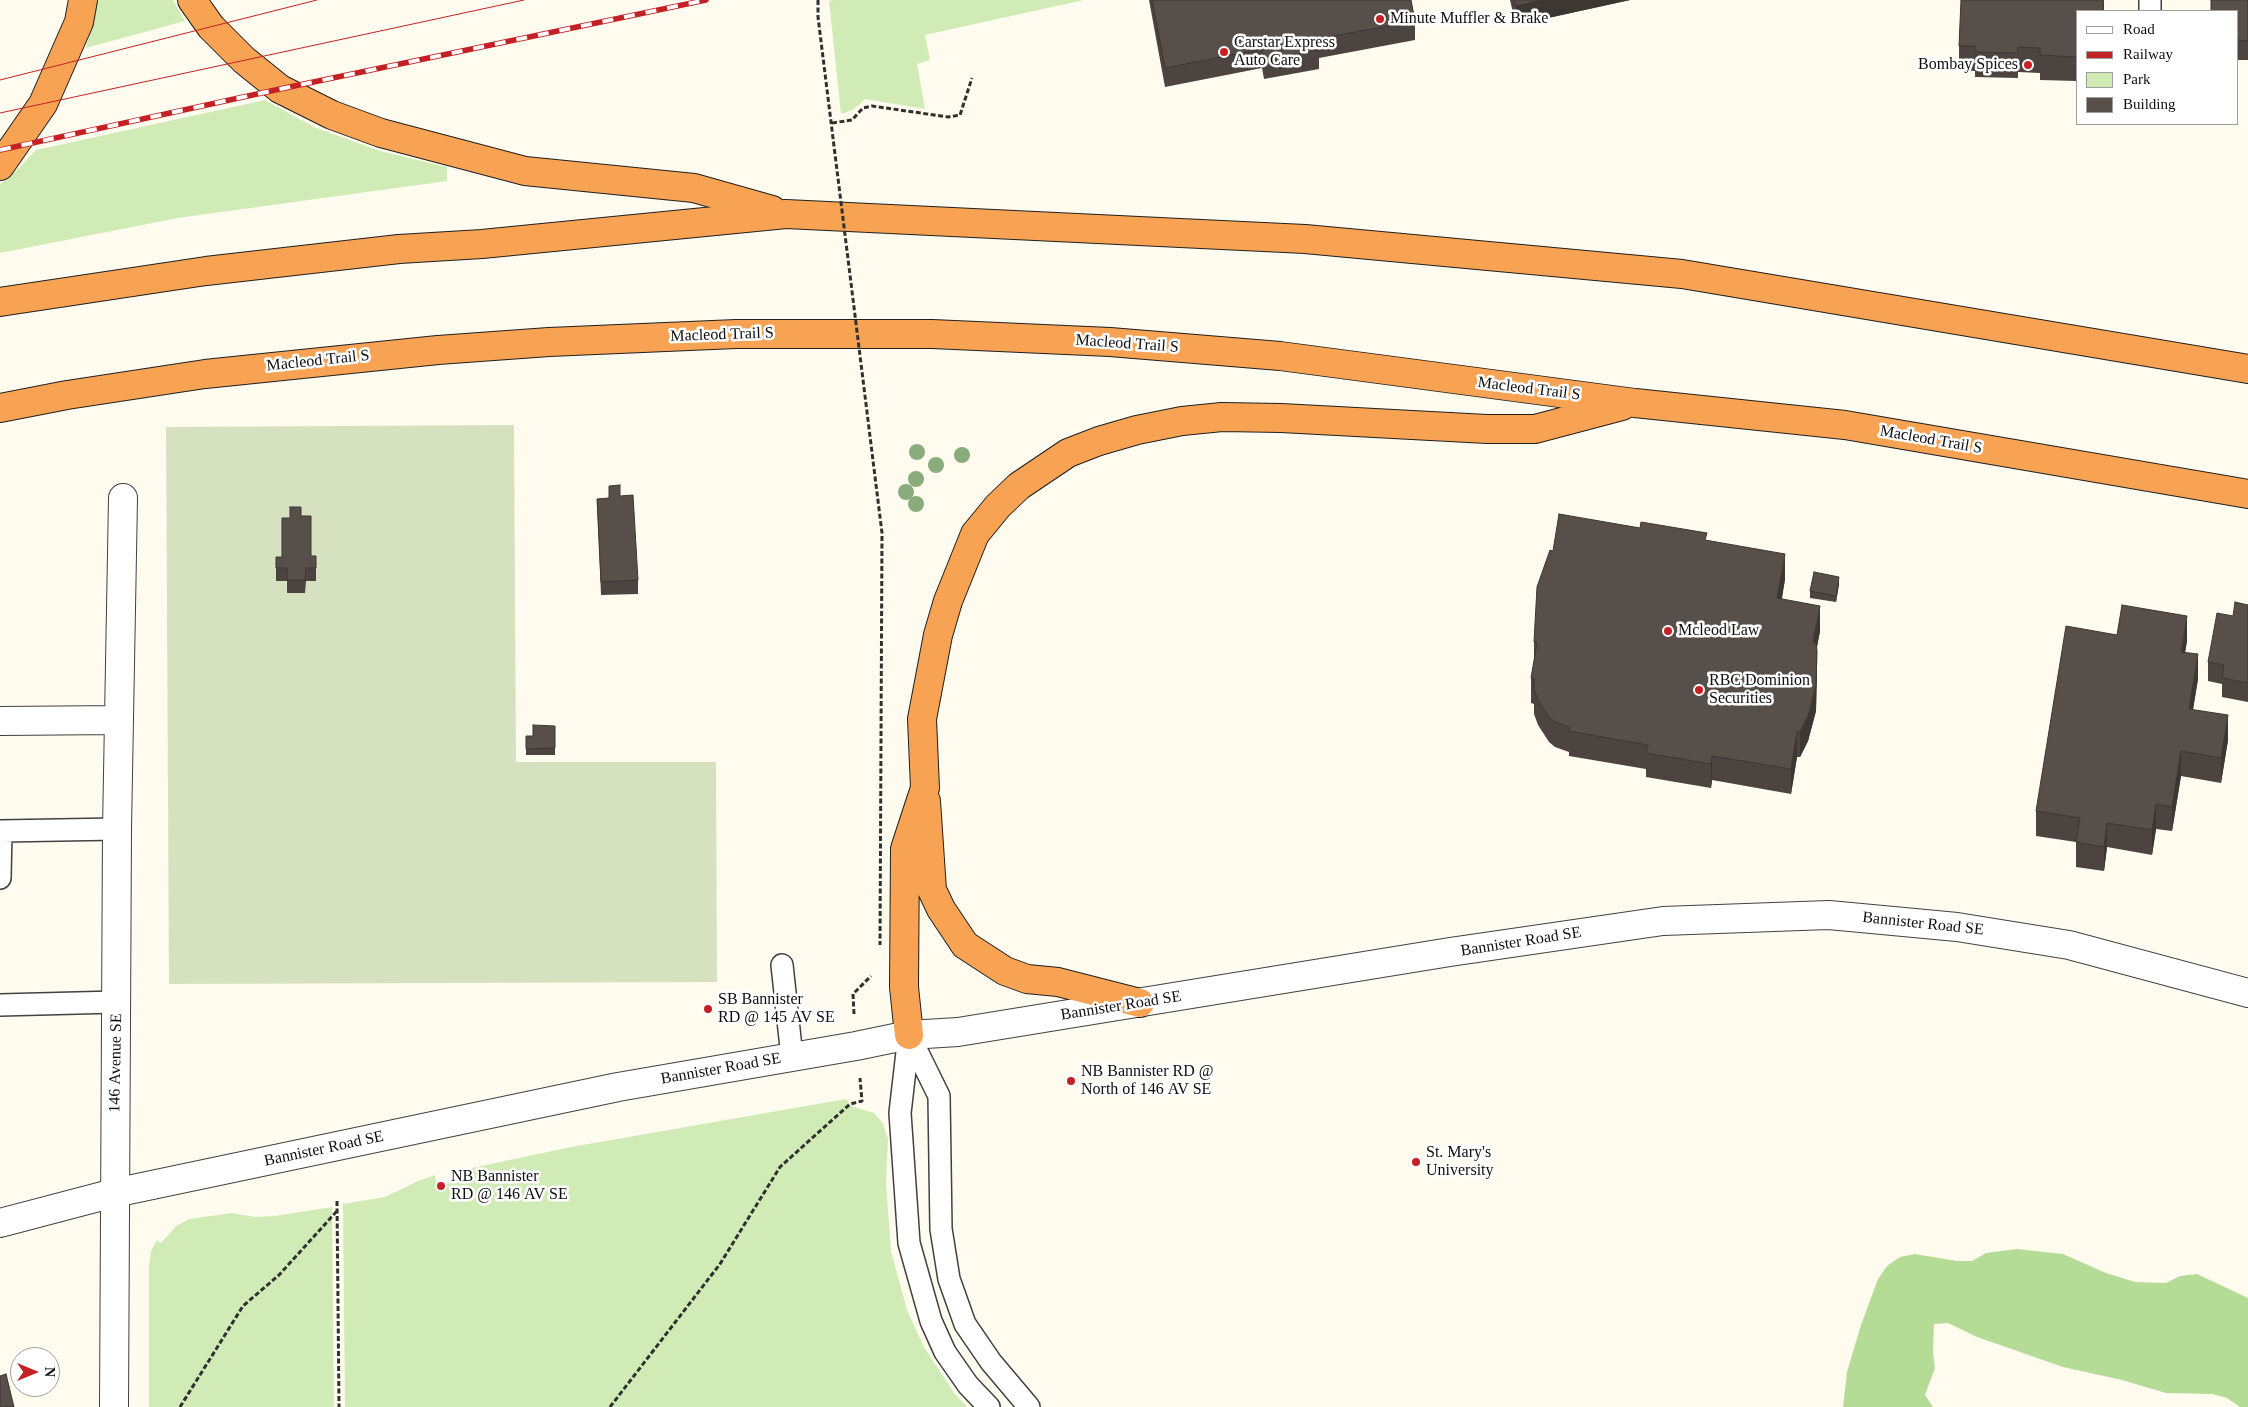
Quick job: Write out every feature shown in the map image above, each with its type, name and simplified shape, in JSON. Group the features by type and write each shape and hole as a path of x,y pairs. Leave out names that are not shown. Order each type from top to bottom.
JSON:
{"highway":[{"path":"0,166 43,104 79,22 83,0"},
{"path":"192,0 211,27 244,60 280,89 332,115 381,133 525,171 694,188 786,214"},
{"path":"0,302 206,271 399,249 482,244 786,214 1305,239 1682,274 2248,369"},
{"name":"Macleod Trail S","path":"0,408 67,394 205,374 349,357 559,342 820,332 932,334 1101,342 1280,356 1635,403 1845,425 2248,494"},
{"path":"1140,1003 1058,982 1027,979 1005,972 965,945 941,909 932,890 922,719 938,635 948,601 976,534 998,506 1019,486 1068,453 1137,430 1182,421 1222,417 1281,418 1487,429 1535,429 1635,403"},
{"path":"909,1035 904,987 905,849 925,788"}],"street":[{"name":"146 Avenue SE","path":"114,1407 114,1193 123,498"},
{"path":"0,721 119,720"},
{"name":"Bannister Road SE","path":"0,1224 114,1193 618,1087 909,1035 958,1032 1450,952 1663,921 1829,915 1958,927 2070,945 2248,993"}],"lane":[{"path":"0,878 1,831 118,829"},
{"path":"782,965 792,1057"},
{"path":"0,1005 116,1002"},
{"path":"909,1035 900,1113 909,1243 931,1321 945,1352 968,1385 989,1407"},
{"path":"909,1035 939,1096 940,1229 949,1279 965,1324 991,1362 1029,1407"}],"path":[{"path":"818,0 818,17 882,534 880,945"},
{"path":"832,123 852,120 863,108 872,106 948,118 960,115 972,78"},
{"path":"610,1407 720,1264 780,1168 850,1104 862,1101"},
{"path":"337,1200 339,1407"},
{"path":"180,1407 243,1306 279,1275 337,1211"}],"green space":[{"path":"98,0 173,0 185,21 86,48"},
{"path":"1084,0 925,35 930,60 917,64 925,109 865,99 853,110 841,114 829,1"},
{"path":"265,100 314,127 380,151 447,167 447,181 178,218 0,253 0,184 15,172 36,150"},
{"path":"514,425 516,762 716,762 717,982 169,984 166,427"},
{"path":"846,1099 851,1106 874,1113 883,1123 888,1139 886,1183 891,1251 907,1310 924,1347 954,1393 967,1407 345,1407 343,1204 385,1197 435,1175 437,1186 454,1182 453,1172 467,1169 571,1147"},
{"path":"332,1207 334,1407 149,1407 149,1266 151,1251 157,1240 161,1243 176,1226 189,1219 232,1213 255,1217 275,1216"},
{"path":"2017,1249 2063,1254 2106,1273 2135,1282 2166,1283 2180,1276 2197,1274 2248,1298 2248,1407 2240,1407 2227,1398 2212,1394 2166,1393 2122,1380 2063,1367 1977,1337 1948,1323 1934,1324 1933,1353 1935,1368 1925,1395 1933,1407 1843,1407 1847,1372 1861,1325 1878,1279 1887,1266 1900,1257 1915,1254 1957,1261 1972,1261 1986,1253"}],"building":[{"path":"1152,0 1411,0 1415,21 1317,39 1319,50 1264,60 1262,49 1165,68"},
{"path":"1514,0 1542,0 1516,6"},
{"path":"1961,0 2103,0 2103,10 2076,10 2076,57 2040,55 2040,48 2018,47 2018,53 1975,52 1975,46 1959,46"},
{"path":"2211,0 2248,0 2248,41 2238,40 2238,10 2211,10"},
{"path":"620,485 620,496 633,495 638,580 601,582 597,499 609,498 609,486"},
{"path":"290,507 301,507 301,516 311,516 311,556 316,556 316,568 306,568 305,580 287,580 287,568 276,568 276,557 282,557 282,518 290,518"},
{"path":"1559,514 1640,528 1641,522 1707,533 1705,540 1785,554 1777,598 1820,606 1813,642 1816,643 1817,651 1816,686 1808,716 1800,732 1797,732 1791,769 1712,756 1711,764 1646,753 1648,745 1569,731 1569,727 1555,722 1549,717 1538,700 1534,689 1534,679 1531,678 1537,643 1534,642 1537,587 1550,550 1553,551"},
{"path":"1814,572 1839,577 1836,596 1810,591"},
{"path":"2235,602 2248,605 2248,683 2222,678 2224,665 2208,662 2217,613 2233,616"},
{"path":"2122,605 2187,616 2181,652 2198,654 2189,709 2228,715 2221,758 2181,751 2172,807 2156,804 2152,830 2107,823 2104,847 2076,842 2080,818 2036,811 2066,626 2117,635"},
{"path":"533,725 555,726 555,748 526,749 526,736 533,736"},
{"path":"6,1374 10,1397 14,1407 0,1407 0,1376"}],"tram line":[{"path":"0,80 317,0"},
{"path":"0,113 524,0"}],"railway":[{"path":"0,150 706,0"}],"place":[{"name":"Minute Muffler & Brake","path":"1380,19"},
{"name":"Carstar Express Auto Care","path":"1224,52"},
{"name":"Bombay Spices","path":"2028,65"},
{"name":"Mcleod Law","path":"1668,631"},
{"name":"RBC Dominion Securities","path":"1699,690"},
{"name":"SB Bannister RD @ 145 AV SE","path":"708,1009"},
{"name":"NB Bannister RD @ North of 146 AV SE","path":"1071,1081"},
{"name":"St. Mary's University","path":"1416,1162"},
{"name":"NB Bannister RD @ 146 AV SE","path":"441,1186"}]}
